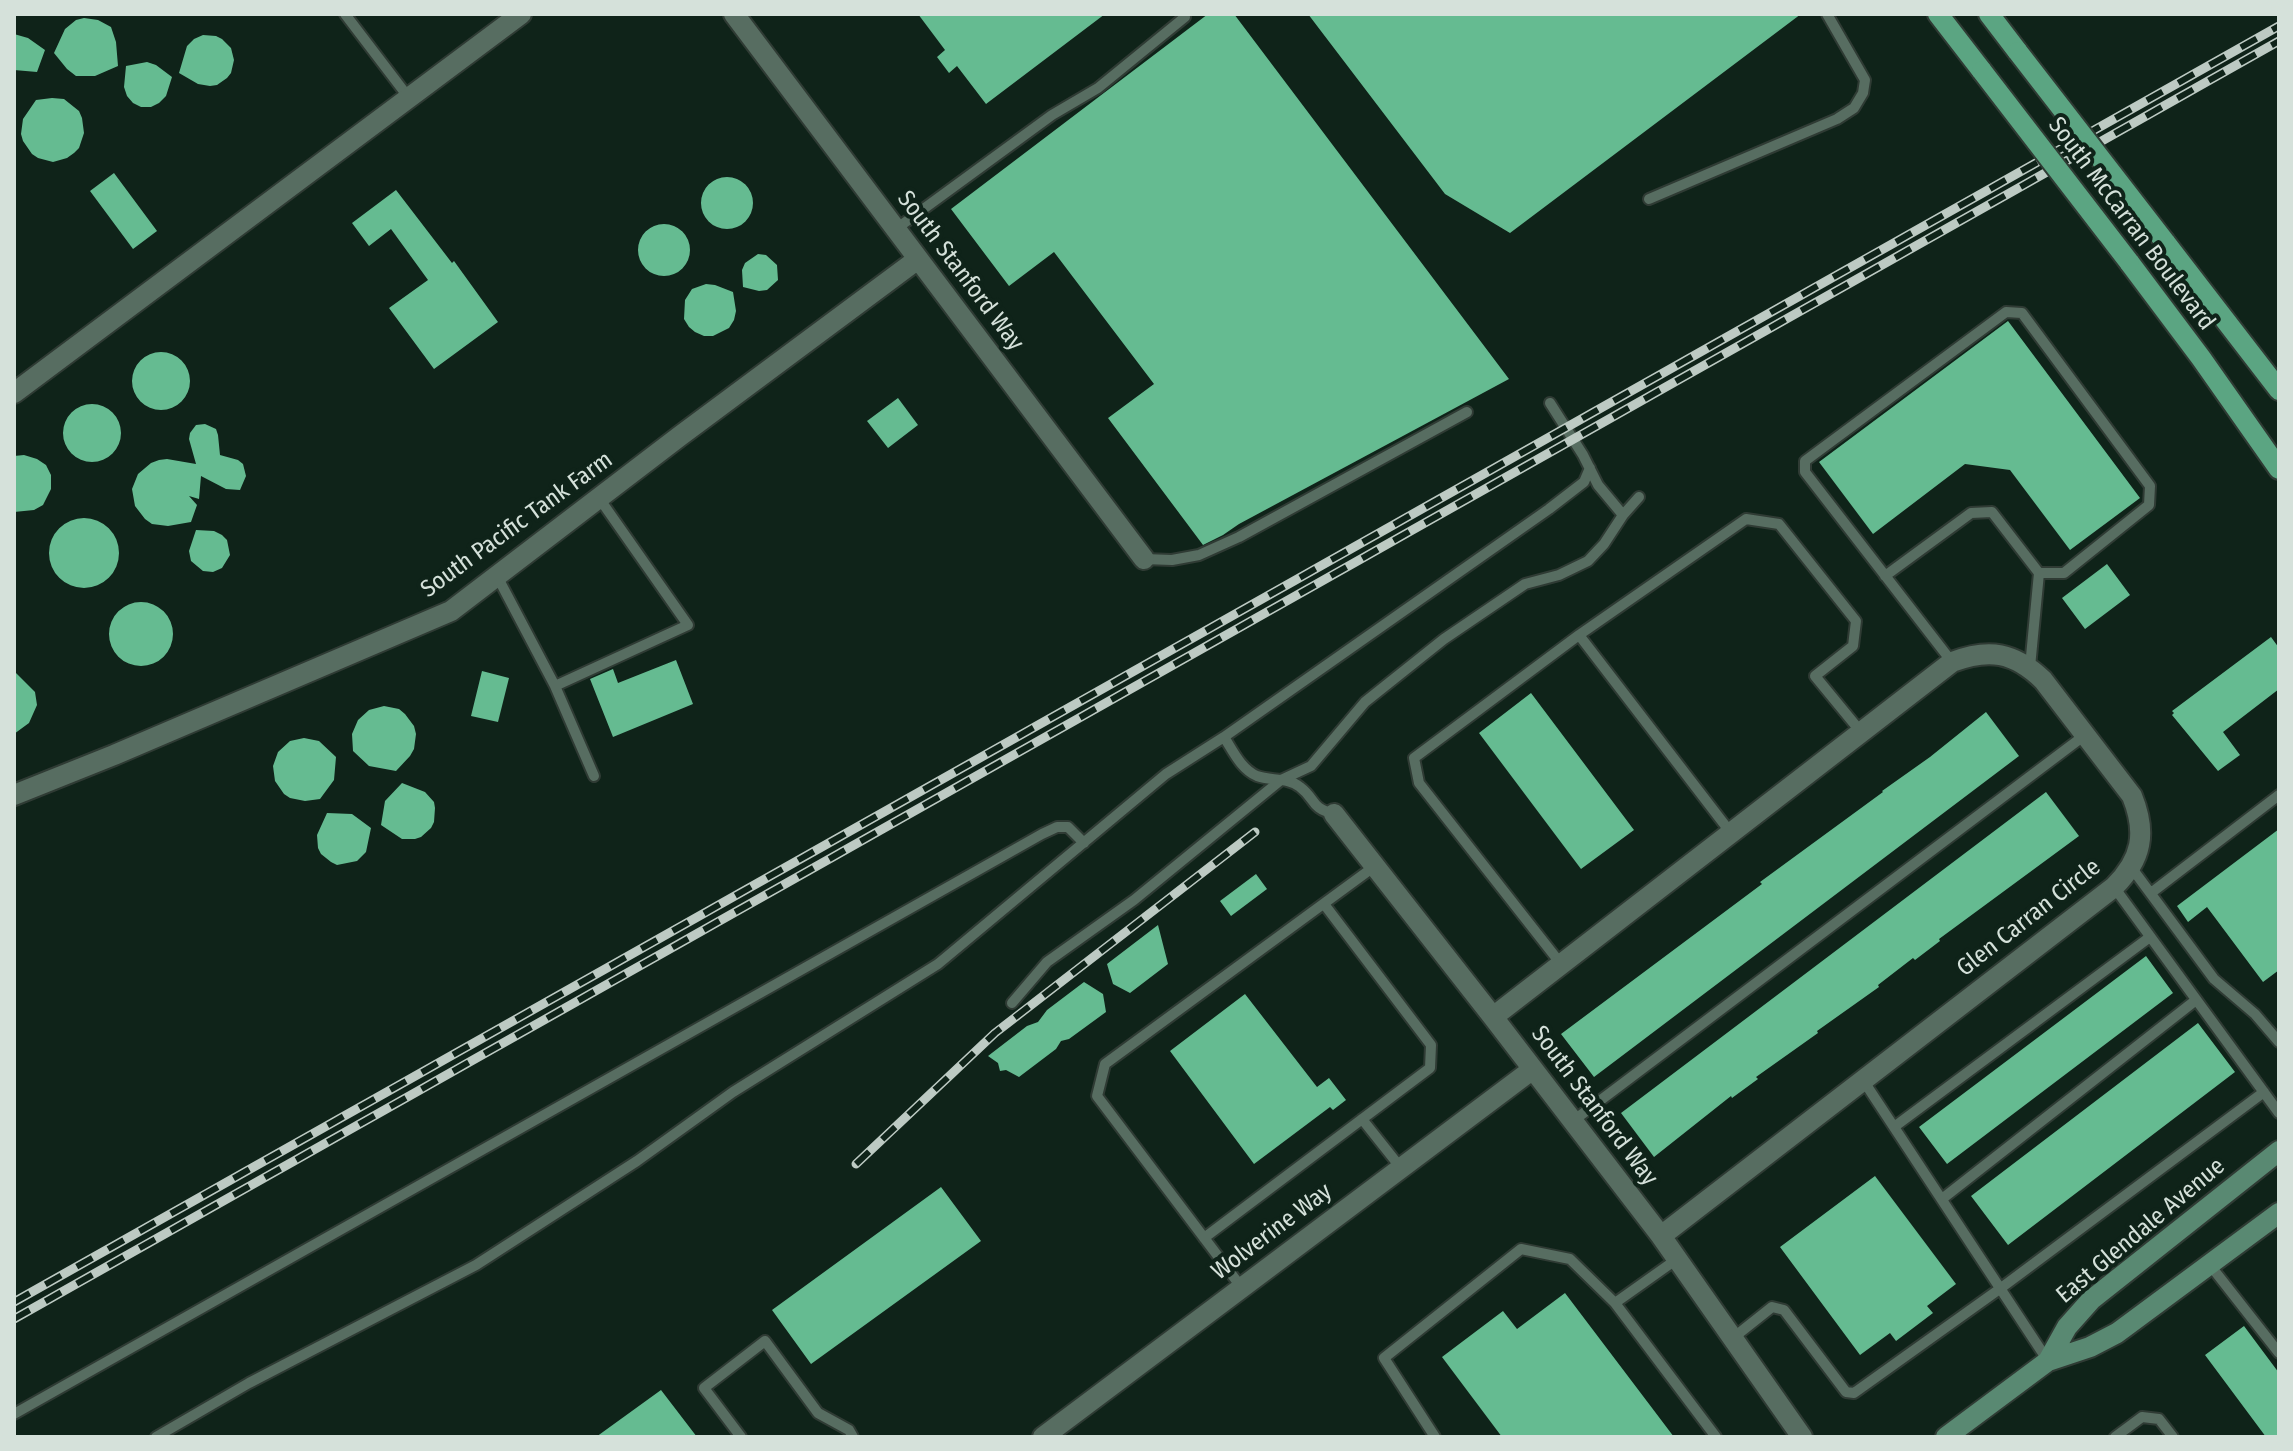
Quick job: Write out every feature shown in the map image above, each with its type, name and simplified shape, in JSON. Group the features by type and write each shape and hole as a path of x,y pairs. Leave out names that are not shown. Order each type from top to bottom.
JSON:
{"main road":[{"name":"South McCarran Boulevard","path":"1938,14 2129,262 2279,469"},
{"name":"South McCarran Boulevard","path":"1989,14 2279,390"},
{"name":"East Glendale Avenue","path":"2048,1361 2067,1327 2091,1300 2279,1151"},
{"name":"East Glendale Avenue","path":"1946,1437 2048,1361 2090,1347 2117,1333 2279,1213"}],"street":[{"path":"14,393 521,14"},
{"name":"South Stanford Way","path":"734,14 1144,559"},
{"name":"South Pacific Tank Farm","path":"14,795 447,613 918,259"},
{"name":"Glen Carran Circle","path":"1493,1017 1952,662 1972,654 1994,653 2012,657 2030,667 2043,680 2086,735 2132,796 2140,814 2141,836 2131,867 2114,887 1661,1236"},
{"name":"South Stanford Way","path":"1334,814 1661,1236 1802,1437"},
{"name":"Wolverine Way","path":"1043,1437 1533,1069"}],"lane":[{"path":"345,14 409,98"},
{"path":"1649,199 1837,119 1854,108 1863,93 1865,80 1827,14"},
{"path":"896,229 1052,115 1098,88 1185,17"},
{"path":"1952,662 1805,472 1805,461 2006,312 2022,313 2150,486 2149,505 2064,573 2039,573"},
{"path":"1550,403 1598,485 1623,515"},
{"path":"1144,559 1172,560 1199,555 1239,537 1467,412"},
{"path":"156,1437 249,1383 476,1265 637,1161 733,1092 938,964 1166,774 1224,737 1549,509 1584,482 1590,468"},
{"path":"1012,1003 1047,962 1134,900 1281,780 1311,766 1365,702 1444,639 1525,584 1559,575 1588,561 1639,497"},
{"path":"555,686 688,625 599,498"},
{"path":"1885,576 1971,513 1992,512 2039,573 2030,667"},
{"path":"1561,964 1419,783 1414,758 1579,635 1746,519 1779,524 1856,621 1853,646 1815,676 1861,732"},
{"path":"497,576 555,686 594,776"},
{"path":"1579,635 1731,833"},
{"path":"1573,1121 2086,735"},
{"path":"1224,737 1245,768 1257,776 1299,785 1321,810 1334,814"},
{"path":"2151,893 2279,795"},
{"path":"14,1414 1042,834 1057,827 1068,827 1084,843"},
{"path":"1242,1288 1097,1096 1105,1064 1375,866"},
{"path":"2131,867 2214,979 2255,1014 2279,1042"},
{"path":"2114,887 2279,1113"},
{"path":"1204,1238 1430,1068 1431,1045 1324,904"},
{"path":"1894,1127 2150,937"},
{"path":"1942,1199 2196,1000"},
{"path":"2268,1028 2279,1019"},
{"path":"1863,1080 2048,1361"},
{"path":"1733,1338 1772,1307 1784,1310 1846,1392 1854,1393 2264,1092"},
{"path":"1362,1119 1401,1168"},
{"path":"1435,1437 1384,1358 1521,1249 1570,1259 1615,1303 1716,1437"},
{"path":"1615,1303 1677,1259"},
{"path":"2210,1265 2279,1353"},
{"path":"741,1437 704,1388 765,1341 818,1413 849,1430 853,1437"},
{"path":"2115,1437 2142,1417 2159,1419 2173,1437"}],"building":[{"path":"918,14 1105,14 986,104 957,66 949,73 937,57 945,50"},
{"path":"1208,14 1234,14 1509,379 1203,545 1108,418 1154,384 1054,252 1009,286 951,209"},
{"path":"1308,14 1801,14 1510,233 1445,194"},
{"path":"84,18 98,20 111,27 116,42 118,66 95,76 76,76 54,53 65,29"},
{"path":"14,34 28,38 45,50 37,72 14,70"},
{"path":"203,35 216,36 231,48 234,60 231,73 217,85 198,84 179,73 187,46"},
{"path":"147,62 172,77 166,96 159,103 141,107 127,96 124,87 126,66"},
{"path":"64,99 79,111 84,133 74,153 53,162 32,154 21,134 23,119 36,100"},
{"path":"114,173 157,231 133,249 90,191"},
{"path":"727,177 745,185 753,203 745,221 727,229 709,221 701,203 709,185"},
{"path":"396,190 452,263 454,261 498,322 434,369 389,308 428,280 391,229 369,246 352,223"},
{"path":"664,224 682,232 690,250 682,268 664,276 646,268 638,250 646,232"},
{"path":"758,254 766,255 777,265 778,280 767,290 743,287 742,270 745,263"},
{"path":"706,284 733,292 736,311 729,328 713,336 695,332 684,319 685,300 692,289"},
{"path":"2008,321 2140,498 2070,550 2010,470 1965,464 1873,534 1819,462"},
{"path":"161,352 172,354 181,361 188,370 188,392 181,401 172,408 161,410 150,408 141,401 134,392 132,381 134,370 141,361 150,354"},
{"path":"898,398 918,425 888,448 867,421"},
{"path":"92,404 112,413 121,433 112,453 92,462 72,453 63,433 72,413"},
{"path":"205,424 216,429 220,455 243,464 246,476 240,490 226,489 201,476 199,499 189,496 197,505 191,522 168,526 152,524 135,506 132,489 138,474 159,460 196,464 190,433 196,425"},
{"path":"24,455 46,465 51,475 51,489 43,505 34,510 14,512 14,456"},
{"path":"77,518 91,518 113,533 119,553 117,566 109,578 91,588 77,588 55,573 49,560 49,546 64,524"},
{"path":"196,530 214,531 227,540 230,555 222,568 213,572 203,571 191,561 189,551"},
{"path":"2107,564 2130,595 2085,629 2062,598"},
{"path":"141,602 159,608 167,616 173,634 167,652 159,660 141,666 123,660 115,652 109,634 115,616 123,608"},
{"path":"2271,637 2279,648 2279,689 2223,732 2240,755 2218,771 2172,715 2172,711"},
{"path":"676,660 693,704 613,737 590,679 613,669 618,683"},
{"path":"14,671 35,692 37,705 29,723 14,734"},
{"path":"482,671 509,678 498,722 471,716"},
{"path":"1531,693 1634,830 1581,869 1479,733"},
{"path":"384,706 399,709 405,714 416,734 414,749 396,771 369,766 353,751 352,734 358,720 369,710"},
{"path":"1986,712 2019,756 1594,1077 1561,1034"},
{"path":"304,738 319,741 336,757 334,780 320,799 305,801 290,798 275,781 273,766 278,752 290,741"},
{"path":"402,783 425,792 434,802 431,828 415,839 402,839 381,825 385,801"},
{"path":"2046,792 2079,836 1915,960 1913,958 1654,1157 1621,1113"},
{"path":"327,813 352,814 371,828 366,852 357,861 337,865 321,854 317,835"},
{"path":"2279,829 2279,970 2263,982 2207,907 2188,922 2177,906"},
{"path":"1256,874 1267,889 1231,916 1220,901"},
{"path":"1158,925 1168,964 1130,993 1113,984 1107,964"},
{"path":"2146,956 2173,993 1947,1164 1919,1127"},
{"path":"1084,982 1103,994 1106,1012 1069,1039 1061,1041 1056,1049 1019,1077 1006,1070 1000,1071 998,1063 988,1056 1027,1026 1038,1022 1047,1010"},
{"path":"1245,994 1317,1087 1329,1078 1346,1100 1333,1110 1330,1107 1254,1164 1170,1051"},
{"path":"2198,1023 2235,1072 2008,1245 1971,1196"},
{"path":"1875,1176 1956,1284 1927,1306 1933,1313 1896,1341 1890,1333 1860,1355 1780,1247"},
{"path":"941,1187 981,1241 811,1364 772,1310"},
{"path":"1565,1293 1674,1437 1502,1437 1442,1357 1503,1311 1517,1329"},
{"path":"2244,1326 2279,1373 2279,1437 2266,1437 2205,1355"},
{"path":"661,1390 697,1437 596,1437"}],"railway":[{"path":"14,1302 2279,26"},
{"path":"14,1319 2279,41"},
{"path":"856,1164 995,1033 1255,832"}]}
